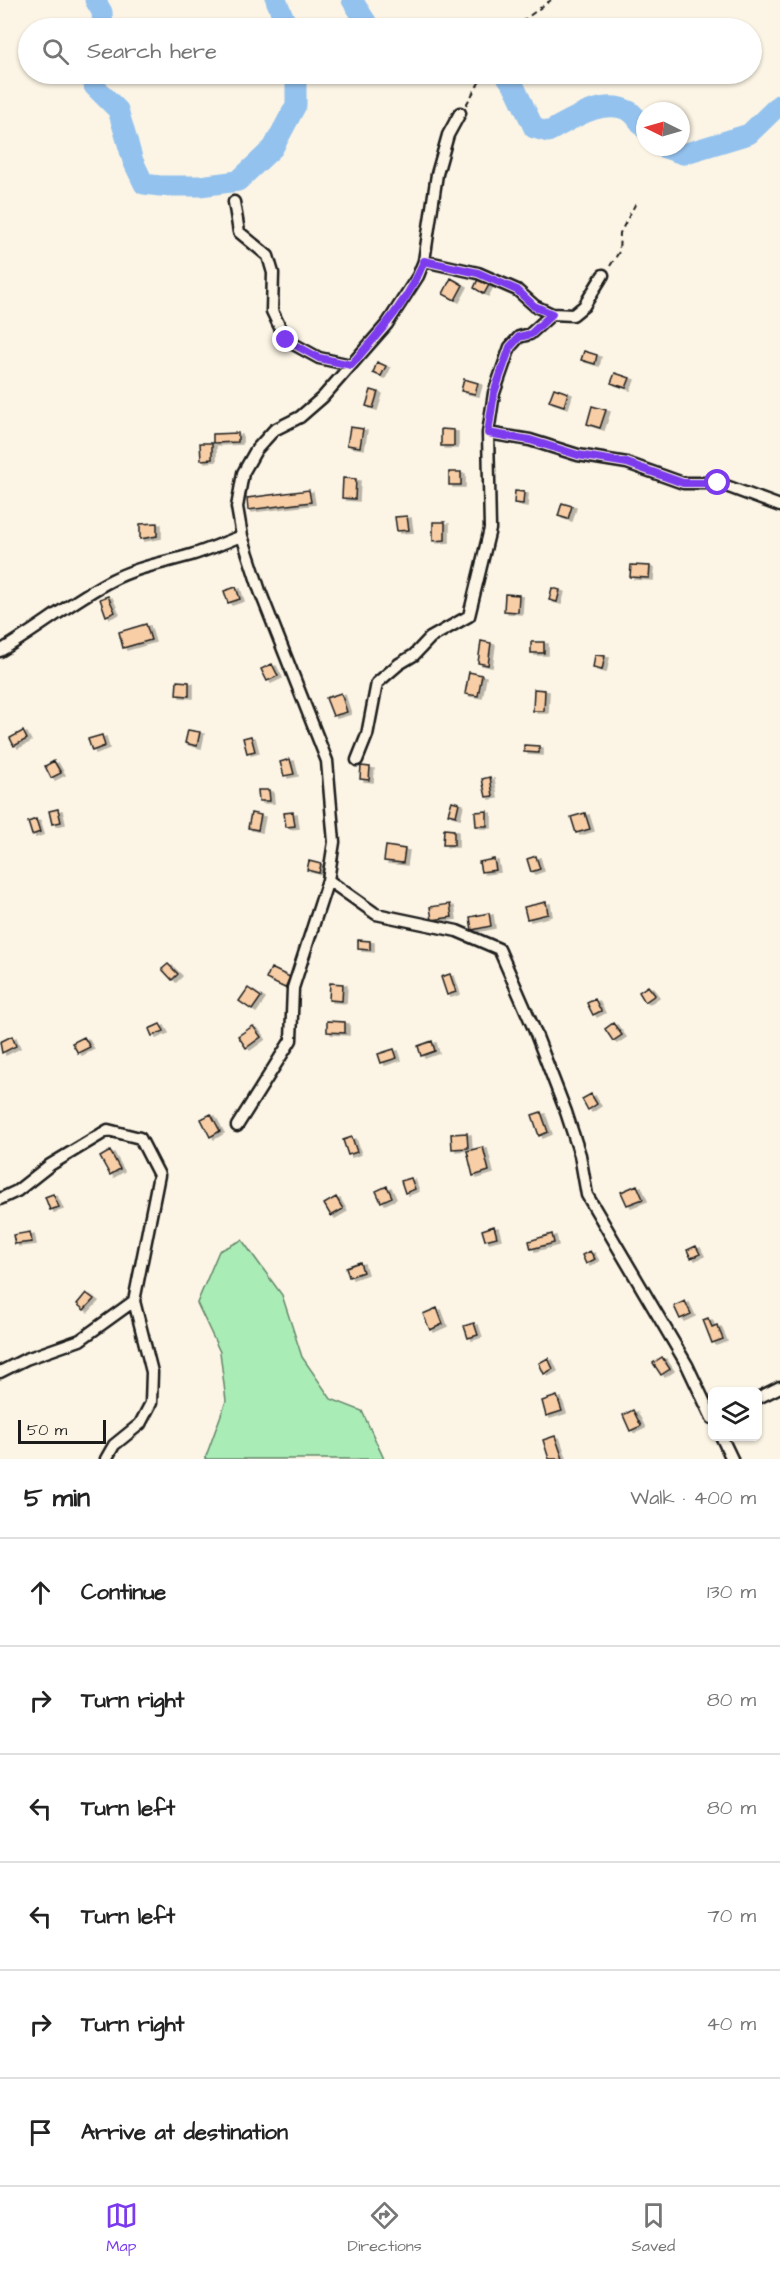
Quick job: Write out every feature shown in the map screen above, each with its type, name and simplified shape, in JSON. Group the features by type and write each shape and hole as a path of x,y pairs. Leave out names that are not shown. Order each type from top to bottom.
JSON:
{"street":[{"path":"237,1126 291,1040 293,988 328,880 334,842 327,761 260,591 242,536 237,507 243,473 256,450 274,430 300,417 323,397 387,324 418,276 424,261 437,174 448,135 460,113"},
{"path":"234,202 239,232 268,256 273,273 272,311 286,340 319,358 351,365"},
{"path":"424,261 478,273 517,290 534,306 552,314 573,315 584,306 603,276"},
{"path":"357,760 367,735 377,683 399,663 414,655 430,638 469,616 490,529 488,433 494,393 510,347 519,337 531,334 552,314"},
{"path":"488,433 530,440 578,455 627,463 683,483 718,483 780,506"},
{"path":"0,651 76,600 113,579 142,567 191,555 242,536"},
{"path":"328,880 376,914 457,931 500,949 566,1112 580,1155 587,1195 687,1365 708,1410"},
{"path":"0,1199 17,1191 50,1165 108,1130 140,1138 159,1175 134,1300 152,1372 151,1403 140,1424 114,1445 106,1459"},
{"path":"0,1372 26,1359 80,1340 134,1300"},
{"path":"762,1396 780,1387"},
{"path":"723,1441 732,1459"}],"path":[{"path":"527,18 551,0"},
{"path":"467,103 478,84"},
{"path":"603,276 619,252 620,233 637,201"}],"green space":[{"path":"242,1240 282,1295 302,1357 331,1399 362,1411 384,1459 205,1459 226,1401 220,1352 197,1303 219,1251"}],"building":[{"path":"479,277 490,283 484,294 474,288"},
{"path":"451,278 463,285 455,300 443,294"},
{"path":"584,351 597,355 595,364 581,360"},
{"path":"377,362 386,366 381,376 373,373"},
{"path":"615,373 630,378 626,388 611,383"},
{"path":"464,379 478,383 475,394 461,391"},
{"path":"554,388 568,393 564,406 549,401"},
{"path":"371,390 378,392 373,408 366,406"},
{"path":"592,406 606,410 600,428 587,424"},
{"path":"350,427 363,429 360,447 347,445"},
{"path":"441,429 454,430 454,446 441,446"},
{"path":"238,433 238,442 213,443 213,434"},
{"path":"200,443 212,443 212,459 201,460"},
{"path":"449,472 461,472 461,485 449,485"},
{"path":"343,478 356,479 355,499 342,498"},
{"path":"309,490 311,502 248,510 247,498"},
{"path":"515,491 524,492 523,504 514,503"},
{"path":"562,503 572,506 568,519 558,516"},
{"path":"407,516 409,530 397,531 395,517"},
{"path":"433,522 445,522 445,540 433,541"},
{"path":"157,523 157,536 140,539 140,524"},
{"path":"631,565 650,566 649,578 630,577"},
{"path":"236,587 240,599 228,603 224,591"},
{"path":"552,588 560,590 557,602 549,600"},
{"path":"505,594 519,595 518,612 504,611"},
{"path":"108,596 115,612 106,616 100,599"},
{"path":"146,624 151,640 123,648 119,632"},
{"path":"481,641 491,643 488,665 478,663"},
{"path":"531,642 544,642 544,653 531,653"},
{"path":"595,655 605,656 602,670 593,668"},
{"path":"272,664 278,676 267,681 261,669"},
{"path":"469,672 482,675 478,696 465,694"},
{"path":"177,681 189,682 189,696 176,695"},
{"path":"534,689 545,690 544,711 533,711"},
{"path":"341,693 347,712 333,716 326,698"},
{"path":"188,730 200,732 197,746 185,743"},
{"path":"23,731 27,739 14,746 10,738"},
{"path":"102,735 105,746 92,751 88,739"},
{"path":"251,736 255,751 247,753 243,738"},
{"path":"524,745 539,746 539,753 524,752"},
{"path":"290,759 294,774 284,776 280,762"},
{"path":"54,761 61,773 51,778 45,766"},
{"path":"361,766 370,767 369,780 360,779"},
{"path":"490,777 493,796 486,797 482,779"},
{"path":"258,790 269,790 270,801 259,801"},
{"path":"452,801 459,803 456,816 448,814"},
{"path":"58,809 61,822 52,824 49,811"},
{"path":"487,811 487,826 476,826 475,812"},
{"path":"293,812 295,826 286,827 284,813"},
{"path":"251,813 261,815 258,830 248,828"},
{"path":"585,813 590,829 576,833 571,817"},
{"path":"36,819 40,832 32,835 28,822"},
{"path":"444,829 454,830 454,845 443,845"},
{"path":"386,846 405,849 403,863 384,861"},
{"path":"536,856 540,869 531,872 527,859"},
{"path":"494,859 496,870 481,872 479,862"},
{"path":"309,861 321,864 319,873 307,870"},
{"path":"546,902 548,914 527,919 524,907"},
{"path":"450,904 452,917 432,920 430,907"},
{"path":"489,913 491,926 472,930 470,917"},
{"path":"358,940 370,941 370,950 358,949"},
{"path":"168,964 178,974 172,980 162,969"},
{"path":"271,968 290,977 285,988 266,979"},
{"path":"450,974 456,992 447,995 441,977"},
{"path":"330,983 343,984 342,1001 329,1000"},
{"path":"648,986 655,995 645,1002 639,992"},
{"path":"248,988 261,997 252,1010 239,1001"},
{"path":"595,999 601,1011 593,1015 587,1003"},
{"path":"327,1021 345,1022 345,1033 327,1032"},
{"path":"613,1023 622,1035 613,1041 605,1029"},
{"path":"160,1024 164,1031 152,1036 149,1029"},
{"path":"253,1026 261,1037 246,1048 238,1036"},
{"path":"12,1036 16,1046 2,1053 0,1042"},
{"path":"84,1037 90,1047 78,1053 72,1043"},
{"path":"432,1041 435,1051 421,1056 418,1046"},
{"path":"394,1049 397,1058 381,1063 378,1054"},
{"path":"591,1094 597,1104 588,1110 582,1099"},
{"path":"541,1112 548,1132 539,1136 532,1115"},
{"path":"211,1114 220,1131 210,1137 201,1119"},
{"path":"467,1133 468,1148 452,1149 451,1134"},
{"path":"352,1137 357,1152 348,1155 343,1140"},
{"path":"483,1147 489,1171 473,1176 467,1151"},
{"path":"110,1151 120,1169 110,1175 100,1157"},
{"path":"411,1178 415,1189 405,1193 401,1181"},
{"path":"637,1185 643,1199 627,1205 621,1192"},
{"path":"387,1186 392,1197 381,1202 376,1191"},
{"path":"53,1194 59,1207 50,1210 45,1197"},
{"path":"336,1197 343,1209 331,1216 324,1204"},
{"path":"494,1226 497,1237 485,1240 482,1230"},
{"path":"30,1232 32,1242 15,1244 13,1235"},
{"path":"552,1234 554,1243 531,1249 529,1241"},
{"path":"696,1246 700,1254 691,1258 687,1250"},
{"path":"590,1251 595,1259 586,1264 582,1255"},
{"path":"360,1262 363,1272 349,1277 346,1267"},
{"path":"86,1293 94,1299 84,1310 77,1304"},
{"path":"685,1301 691,1314 680,1319 674,1306"},
{"path":"437,1308 443,1324 430,1330 423,1314"},
{"path":"708,1318 712,1327 717,1325 723,1339 712,1343 703,1320"},
{"path":"474,1323 478,1335 468,1338 464,1326"},
{"path":"662,1357 670,1369 661,1375 653,1363"},
{"path":"548,1358 553,1369 544,1374 539,1363"},
{"path":"557,1396 562,1411 546,1416 542,1401"},
{"path":"633,1410 641,1426 630,1431 623,1415"},
{"path":"555,1436 563,1459 549,1459 543,1440"}],"waterway":[{"path":"95,0 102,12 102,18"},
{"path":"276,0 284,18"},
{"path":"352,0 364,18"},
{"path":"94,84 118,110 133,161 144,184 160,186 200,186 238,181 273,148 296,105 296,84"},
{"path":"512,84 534,128 548,132 577,116 598,108 619,107 636,117"},
{"path":"690,152 749,134 780,104"}],"route":[{"path":"286,340 319,358 351,365 387,324 418,276 424,261 478,273 517,290 534,306 552,314 531,334 519,337 510,347 494,393 488,433 530,440 578,455 627,463 683,483 718,483"}]}
